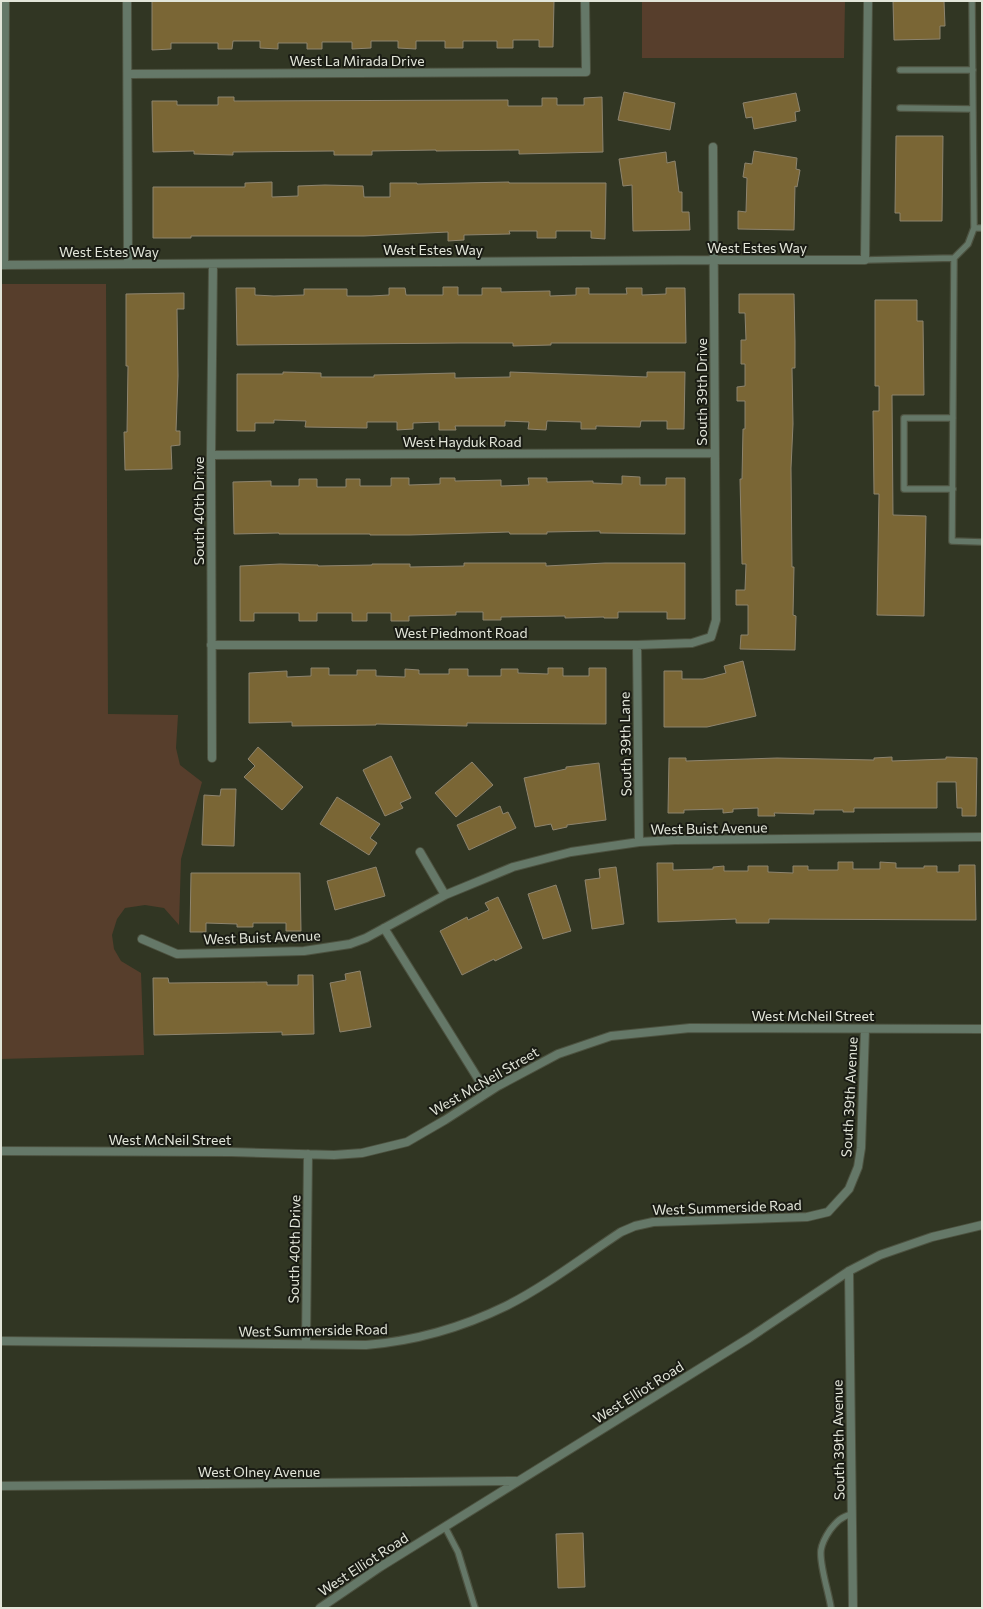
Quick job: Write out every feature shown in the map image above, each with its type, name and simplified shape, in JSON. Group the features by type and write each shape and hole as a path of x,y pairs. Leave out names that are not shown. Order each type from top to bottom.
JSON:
{"street":[{"path":"3,265 3,73 5,1"},
{"path":"127,1 128,264"},
{"name":"West La Mirada Drive","path":"128,74 586,72 585,1"},
{"path":"865,260 868,1"},
{"name":"South 39th Drive","path":"711,637 716,620 713,146"},
{"name":"West Estes Way","path":"3,265 865,260"},
{"name":"South 40th Drive","path":"212,758 211,455 213,264"},
{"name":"West Hayduk Road","path":"211,455 714,453"},
{"name":"West Piedmont Road","path":"211,645 638,645 692,643 711,637"},
{"name":"South 39th Lane","path":"638,645 640,842"},
{"name":"West Buist Avenue","path":"142,939 177,954 304,951 350,944 366,938 444,896 513,866 571,852 640,842 675,840 982,837"},
{"path":"420,852 444,896"},
{"path":"384,928 487,1093"},
{"name":"West McNeil Street","path":"1,1151 334,1155 362,1153 407,1142 487,1093 558,1054 611,1036 690,1028 982,1029"},
{"name":"South 39th Avenue","path":"849,1188 858,1167 861,1148 865,1029"},
{"name":"South 40th Drive","path":"306,1344 308,1154"},
{"name":"West Summerside Road","path":"1,1341 366,1345 426,1336 462,1325 506,1306 537,1288 621,1232 635,1226 653,1222 807,1218 828,1212 849,1188"},
{"name":"West Elliot Road","path":"320,1608 380,1567 516,1481 551,1462 742,1342 849,1271 880,1255 932,1237 982,1225"},
{"name":"South 39th Avenue","path":"849,1271 853,1608"},
{"name":"West Olney Avenue","path":"1,1486 516,1481"}],"lane":[{"path":"865,260 954,258 968,244 974,228 972,1"},
{"path":"900,70 973,70"},
{"path":"900,108 973,109"},
{"path":"974,228 982,228"},
{"path":"954,258 952,541 982,542"},
{"path":"953,418 904,418 904,489 953,489"},
{"path":"831,1608 821,1551 826,1537 835,1523 842,1517 852,1514"},
{"path":"445,1527 458,1552 474,1608"}],"shaded area":[{"path":"642,1 845,1 844,58 642,58"},
{"path":"1,284 106,284 108,714 178,715 176,748 180,765 202,782 181,859 179,925 164,908 145,905 125,908 117,919 112,935 114,949 121,961 141,973 144,1055 1,1059"}],"building":[{"path":"152,1 554,1 553,47 539,47 539,40 513,40 513,48 497,48 497,41 463,41 463,48 445,48 445,41 416,41 416,49 398,48 398,41 371,41 371,48 352,49 352,42 322,42 322,49 307,49 307,43 278,43 278,49 260,48 260,41 233,41 232,49 218,49 218,43 171,43 171,49 152,50"},
{"path":"893,1 944,1 945,26 940,26 940,39 894,40"},
{"path":"624,92 675,103 670,130 618,120"},
{"path":"796,93 800,111 795,112 796,121 754,129 752,117 746,118 743,103"},
{"path":"218,97 234,97 234,101 508,100 508,106 542,106 542,98 557,98 557,105 584,105 584,98 602,97 603,152 519,154 519,150 436,150 372,151 372,155 334,155 334,151 233,152 233,155 194,154 194,151 153,152 152,101 177,101 177,105 218,105"},
{"path":"896,136 943,136 942,221 900,221 900,213 895,213"},
{"path":"754,151 797,158 796,169 800,170 797,187 795,186 794,230 738,229 738,211 746,212 747,178 743,177 745,163 752,164"},
{"path":"666,152 667,163 675,161 679,192 682,192 682,212 689,212 690,230 633,231 632,185 623,186 619,159"},
{"path":"272,182 272,197 298,196 298,186 363,186 364,197 390,197 390,183 606,183 605,239 591,238 591,231 556,231 556,238 537,238 537,231 509,231 510,234 464,235 464,240 448,241 448,232 364,236 191,236 191,238 153,238 153,187 245,187 245,183"},
{"path":"443,287 458,287 458,295 482,295 482,288 501,288 501,292 550,291 550,296 576,295 576,288 589,288 589,294 627,294 626,288 642,288 642,295 666,294 666,288 685,288 686,343 551,343 551,345 513,346 513,343 237,345 236,288 255,288 255,295 304,295 304,289 347,289 347,296 371,296 389,295 389,288 405,288 406,295 443,295"},
{"path":"184,293 184,309 177,309 178,376 176,431 180,431 180,445 171,446 172,469 125,470 124,432 127,432 128,366 126,366 126,294"},
{"path":"739,294 794,294 795,368 792,368 793,424 791,468 792,567 794,567 793,615 796,616 795,650 740,649 741,635 748,635 748,605 736,605 736,590 745,590 746,564 742,564 740,479 742,479 745,401 737,401 737,387 745,386 745,364 741,364 741,340 746,340 745,313 739,313"},
{"path":"875,300 917,300 917,321 923,321 924,395 892,395 893,515 926,516 924,616 877,615 879,494 874,494 873,411 879,411 879,386 875,386"},
{"path":"283,372 321,373 321,377 374,377 374,375 455,373 455,378 510,377 510,372 647,377 647,372 685,372 684,429 667,429 667,421 641,421 640,427 596,426 596,429 581,429 581,422 547,421 546,430 528,429 529,422 505,421 505,426 455,426 456,430 439,430 439,422 413,423 413,429 397,430 397,422 367,422 367,428 305,427 306,421 274,420 274,423 255,423 255,431 237,431 237,374 283,374"},
{"path":"622,476 640,477 640,485 666,485 666,478 685,478 685,534 600,533 600,531 547,532 547,534 510,534 509,532 410,535 279,533 234,534 233,482 271,481 271,486 299,486 299,479 317,479 317,487 346,487 346,479 360,479 360,486 391,486 391,478 409,478 409,485 440,484 440,478 455,478 455,481 501,480 501,486 529,485 528,478 547,478 547,482 593,481 593,483 622,484"},
{"path":"464,563 546,563 546,566 605,563 685,563 685,619 667,619 667,612 618,612 618,618 565,618 565,616 501,617 501,620 483,620 483,612 456,612 456,615 409,616 409,621 391,621 391,613 367,613 367,621 352,621 352,613 317,613 317,621 299,621 299,613 254,613 254,621 240,621 240,566 280,564 318,566 410,564 410,567 464,566"},
{"path":"743,661 756,716 707,727 664,727 664,671 682,671 682,679 703,679 726,673 724,666"},
{"path":"311,668 329,668 329,675 357,675 357,670 376,670 376,676 405,677 405,669 419,670 419,674 449,674 449,669 468,669 468,676 501,676 501,669 518,669 518,673 548,674 548,668 563,668 563,676 589,676 589,668 606,668 606,724 467,723 467,726 376,724 292,726 292,722 249,723 249,673 287,671 287,677 311,676"},
{"path":"258,747 303,787 282,810 244,777 255,766 248,759"},
{"path":"391,756 411,798 400,803 403,808 385,816 363,770"},
{"path":"892,757 892,761 946,759 946,757 977,758 976,816 962,816 962,808 957,808 956,782 937,782 937,808 854,808 854,812 843,812 843,810 814,810 814,814 774,813 775,816 758,816 758,808 733,809 733,812 723,813 723,809 684,810 684,813 668,813 669,758 686,758 686,761 777,758 874,760 874,758"},
{"path":"472,762 493,785 456,817 435,793"},
{"path":"599,763 606,820 567,825 567,827 553,830 551,824 535,827 524,778 566,769 566,767"},
{"path":"221,789 236,789 234,846 202,845 204,795 220,796"},
{"path":"337,797 380,824 370,838 377,843 369,855 320,824"},
{"path":"500,806 503,814 508,812 516,828 469,850 457,825"},
{"path":"838,862 853,862 853,869 880,869 880,862 896,863 896,868 924,868 924,866 937,866 937,872 959,872 959,865 975,865 976,920 769,919 769,923 736,923 736,919 658,922 657,863 673,863 673,870 713,869 713,867 724,866 724,871 748,871 748,866 768,866 768,872 793,873 793,866 808,866 808,870 838,870"},
{"path":"376,867 385,896 335,910 327,881"},
{"path":"616,867 624,924 592,929 585,880 600,878 599,869"},
{"path":"191,873 300,873 301,931 286,931 286,923 253,923 253,927 237,927 237,924 206,923 206,932 190,932"},
{"path":"556,885 571,931 543,939 528,894"},
{"path":"498,897 522,948 495,961 494,959 462,975 440,931 467,917 468,920 489,910 485,903"},
{"path":"360,971 371,1027 340,1032 330,983 346,980 345,974"},
{"path":"298,975 313,975 314,1034 282,1035 282,1032 154,1035 153,978 168,978 169,983 267,982 267,985 298,985"},
{"path":"583,1533 585,1587 558,1588 556,1534"}]}
